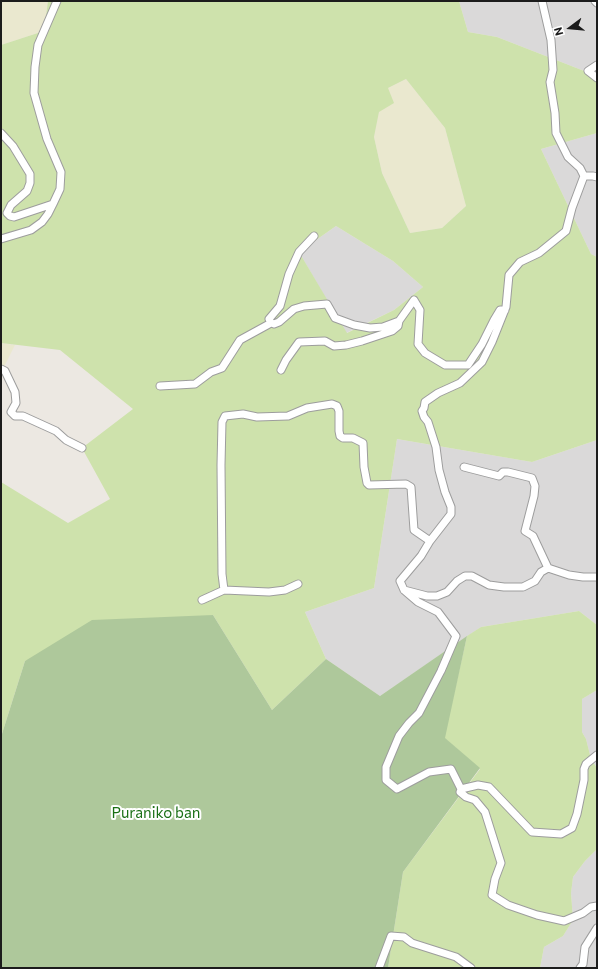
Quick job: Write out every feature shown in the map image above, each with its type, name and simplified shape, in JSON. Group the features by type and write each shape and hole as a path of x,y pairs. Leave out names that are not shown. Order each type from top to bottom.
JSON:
{"street":[{"path":"1,239 31,230 42,222 60,189 61,172 47,139 34,93 38,45 57,1"},
{"path":"542,1 551,40 553,70 550,82 555,113 556,133 568,157 580,168 584,176 572,208 566,231 538,253 520,262 509,275 504,310 492,342 482,362 460,383 438,393 425,402 422,411 428,422 434,441 439,470 451,507 451,514 430,541 421,556 400,581 404,590 418,602 438,612 456,636 441,671 419,713 399,736 386,767 386,780 397,788 429,772 451,769 461,789 460,792 466,797 475,800 485,812 501,863 495,879 492,895 508,905 537,915 564,921 583,913 591,907 597,906"},
{"path":"597,65 588,71 597,78"},
{"path":"1,133 13,146 30,174 30,183 27,191 11,205 7,213 14,217 53,204"},
{"path":"584,176 597,177"},
{"path":"271,323 269,319 280,306 289,274 299,252 314,236"},
{"path":"281,370 286,360 299,342 325,341 334,346 346,345 362,342 392,331 398,326 399,321 414,300 420,310 418,344 425,353 444,365 468,365 482,344 500,310 504,310"},
{"path":"160,386 195,384 211,372 222,368 240,340 271,323 279,322 294,309 304,306 327,304 335,318 354,325 370,328 383,327 399,321"},
{"path":"1,369 5,371 15,392 16,403 11,412 15,416 23,416 56,431 66,440 82,448"},
{"path":"224,590 222,567 221,465 222,422 225,416 243,414 257,417 288,416 307,408 332,404 337,406 339,411 340,436 343,438 353,438 362,443 367,483 369,485 406,484 411,487 414,530 430,541"},
{"path":"464,467 499,476 503,472 508,472 532,478 535,486 534,496 525,531 533,536 548,568 569,575 597,577"},
{"path":"404,590 427,596 437,596 447,592 457,581 465,576 472,576 489,585 523,588 535,581 541,572 548,568"},
{"path":"202,600 224,590 269,592 285,590 298,584"},
{"path":"461,789 478,785 489,787 532,832 561,834 572,828 577,814 584,780 584,769 586,764 597,755"},
{"path":"580,968 583,964 585,947 597,928"},
{"path":"379,968 391,936 404,937 412,943 456,957 471,968"}],"shaded area":[{"path":"1,1 48,1 44,31 1,45"},
{"path":"459,1 597,1 597,76 497,37 468,32"},
{"path":"406,79 445,128 466,206 442,228 410,233 382,173 374,137 379,112 388,88"},
{"path":"597,133 597,257 591,254 541,149"},
{"path":"336,226 393,261 423,287 394,310 346,333 299,252"},
{"path":"1,343 15,345 1,373"},
{"path":"397,439 532,462 597,440 597,625 579,611 481,627 380,696 326,659 305,612 374,588"},
{"path":"597,690 597,768 591,759 586,739 582,732 582,699"},
{"path":"597,849 597,968 540,968 544,947 563,936 573,920 571,893 573,877 585,861"}],"green space":[{"path":"48,1 459,1 468,32 497,37 597,76 597,133 541,149 591,254 597,257 597,440 532,462 397,439 374,588 305,612 326,659 272,710 213,615 25,661 1,737 1,482 68,523 110,499 82,448 133,409 60,350 1,343 1,45 44,31","holes":["406,79 445,128 466,206 442,228 410,233 382,173 374,137 379,112 394,103 388,88","336,226 393,261 423,287 394,310 347,333 299,252"]},
{"path":"579,611 597,625 597,690 582,699 582,732 586,739 591,759 597,768 597,849 585,861 573,877 571,893 573,920 563,936 544,947 540,968 388,968 403,872 480,769 444,738 467,636 481,627"},
{"name":"Puraniko ban","path":"213,615 272,710 326,659 380,696 467,636 445,738 480,768 403,872 388,968 1,968 1,737 25,661 92,620"}]}
